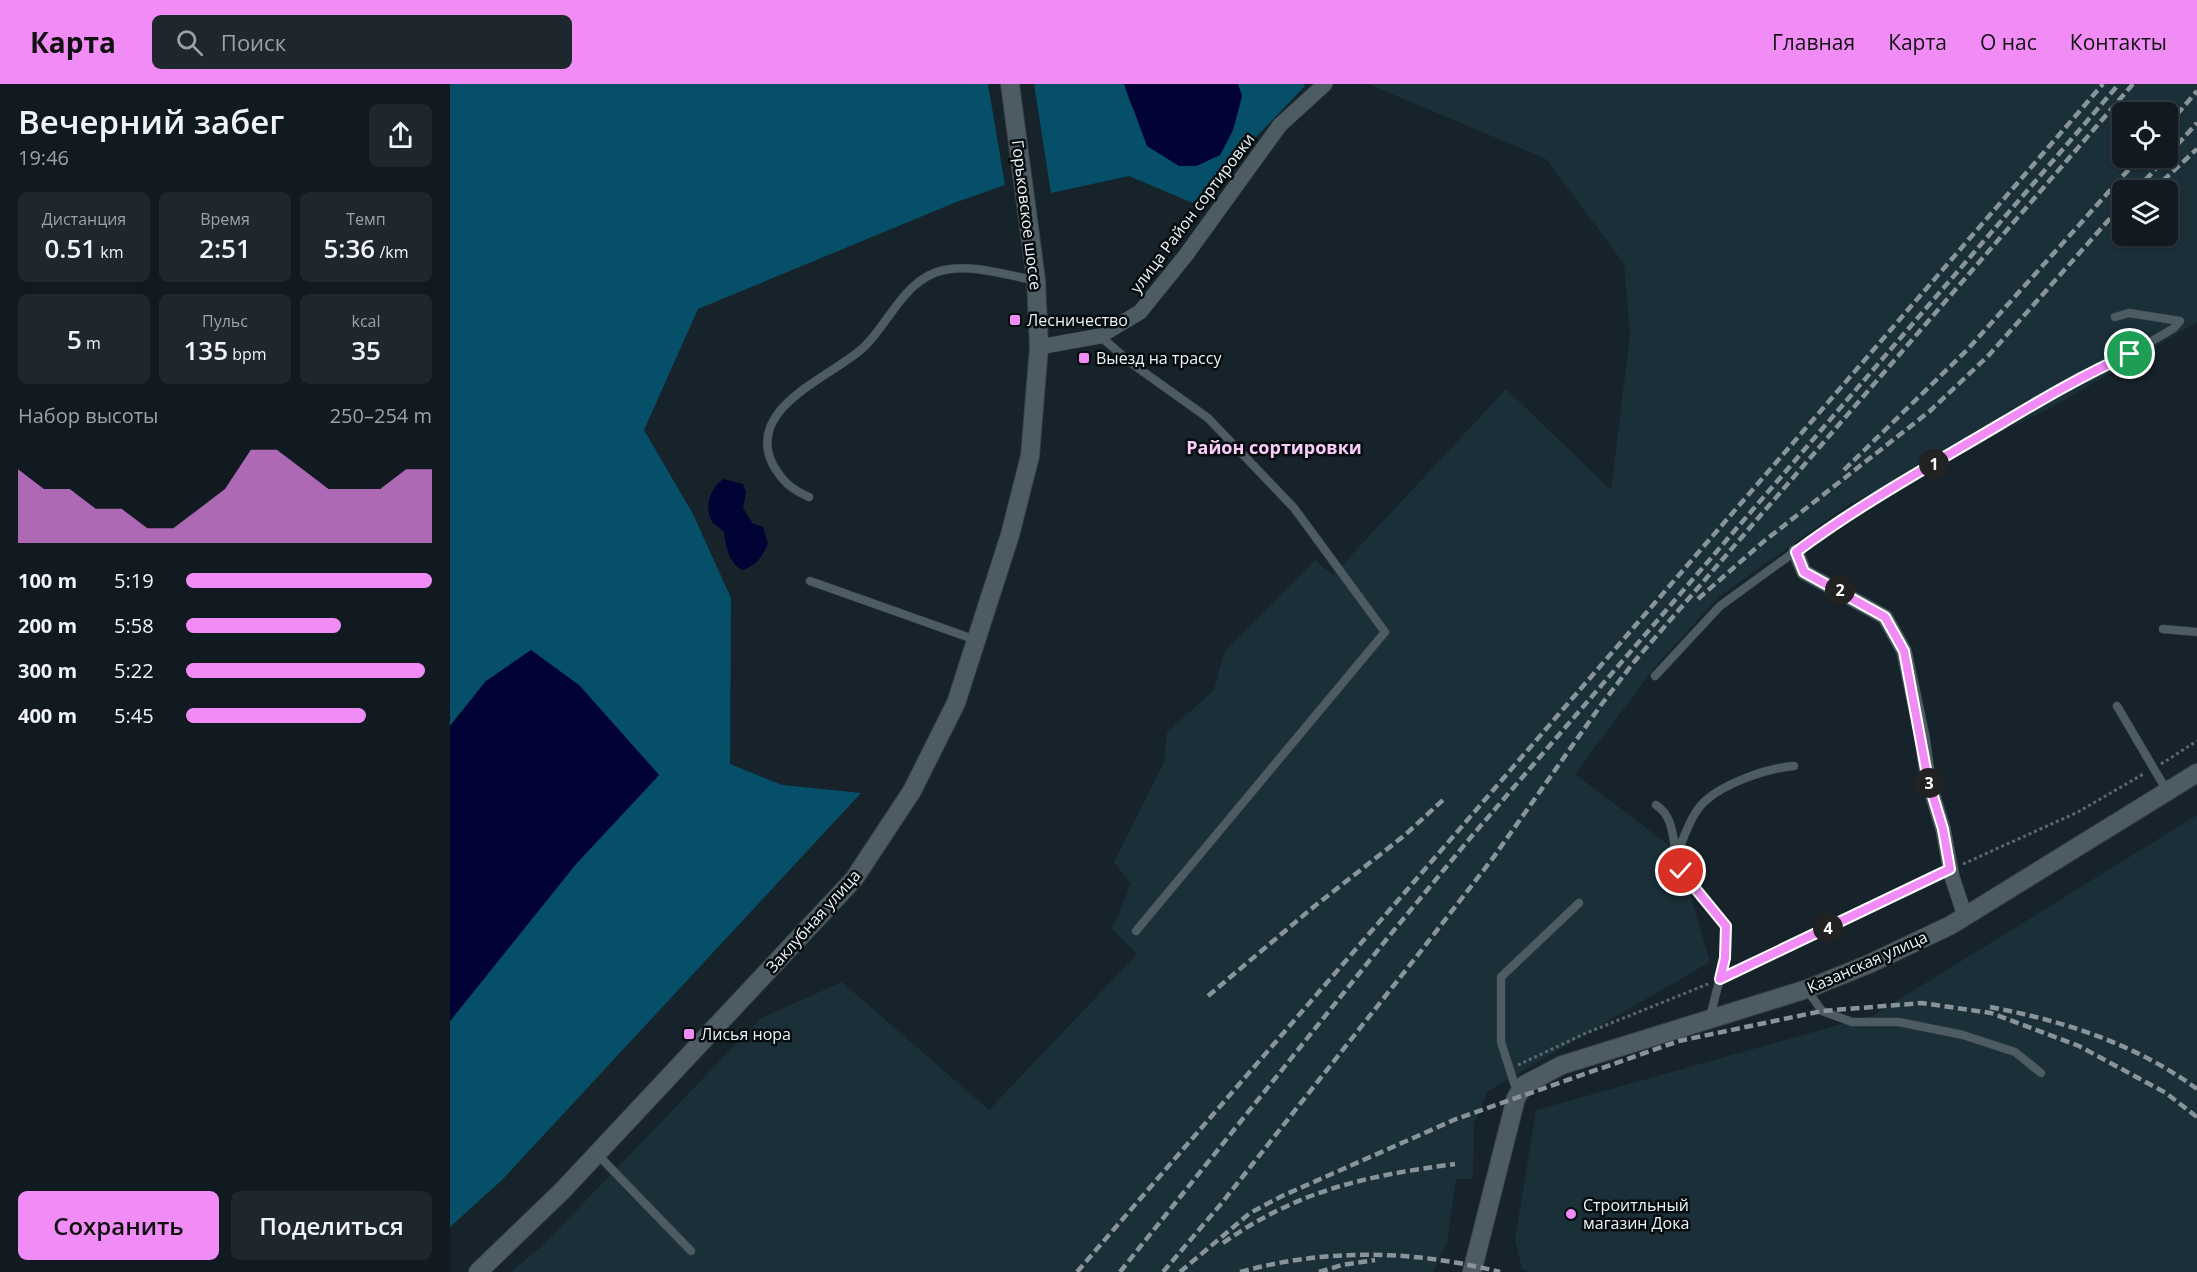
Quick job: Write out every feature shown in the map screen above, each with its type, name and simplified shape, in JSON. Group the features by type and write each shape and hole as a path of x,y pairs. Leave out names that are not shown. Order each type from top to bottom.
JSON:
{"main road":[{"name":"Горьковское шоссе","path":"1010,84 1036,280 1039,347"},
{"name":"Заклубная улица","path":"478,1272 597,1154 854,879 912,791 956,703 1010,535 1030,456 1039,347"},
{"name":"Казанская улица","path":"1517,1096 1524,1085 1562,1065 1806,989 1869,964 1965,916 2197,773"},
{"path":"1472,1272 1517,1096"}],"street":[{"name":"улица Район сортировки","path":"1039,347 1100,336 1140,312 1186,255 1280,125 1324,84"},
{"path":"1796,552 1804,572 1885,617 1904,651 1928,780 1943,829 1950,869 1965,916"}],"lane":[{"path":"809,497 791,490 781,479 770,457 769,435 776,413 800,391 852,357 879,333 910,288 935,273 945,270 970,269 1036,280"},
{"path":"1655,676 1720,606 1841,518 2034,402 2080,376 2130,354 2174,328 2180,321 2129,313 2115,317"},
{"path":"1100,336 1131,363 1208,418 1294,508 1385,633 1136,931"},
{"path":"810,581 977,641"},
{"path":"2163,629 2197,632"},
{"path":"2117,706 2167,791"},
{"path":"1678,852 1690,823 1705,802 1738,781 1780,767 1794,766"},
{"path":"1656,804 1665,810 1678,852 1681,871 1726,926 1725,958 1710,1019"},
{"path":"1517,1096 1501,1042 1501,977 1579,903"},
{"path":"1806,989 1822,1011 1852,1022 1899,1022 1963,1035 2015,1052 2041,1073"},
{"path":"597,1154 691,1251"}],"path":[{"path":"1508,1070 1584,1034 1720,979 1950,869 2078,812 2197,741"}],"shaded area":[{"path":"450,84 988,84 1005,185 954,203 698,309 644,430 693,514 731,598 730,764 782,785 861,793 502,1180 450,1227 450,1021 576,864 659,775 579,685 486,681 450,726"},
{"path":"1034,84 1124,84 1131,105 1179,166 1196,166 1220,155 1233,130 1242,96 1238,84 1303,84 1305,86 1193,203 1129,176 1051,193"},
{"path":"1124,84 1238,84 1242,96 1233,130 1220,155 1196,166 1179,166 1147,146"},
{"path":"1368,84 2197,84 2197,322 2051,408 1850,504 1720,596 1658,663 1575,774 1678,852 1710,962 1488,1091 1474,1123 1473,1179 1456,1179 1447,1243 1433,1272 511,1272 543,1245 761,1018 842,982 989,1110 1137,954 1112,929 1131,884 1114,862 1164,762 1167,732 1214,690 1224,652 1315,560 1333,575 1506,389 1611,490 1630,334 1624,264 1546,159"},
{"path":"724,479 743,484 746,492 743,508 752,523 763,527 768,544 758,560 742,570 731,558 724,532 713,523 710,517 708,505 712,492"},
{"path":"531,650 579,685 659,775 576,864 450,1021 450,726 486,681"},
{"path":"2197,815 2197,1272 1528,1272 1522,1269 1515,1239 1536,1110 1874,1015"}],"railway":[{"path":"1077,1272 2103,84"},
{"path":"1120,1272 1471,837 2119,84"},
{"path":"1163,1272 1221,1204 1493,858 1634,662 2133,84"},
{"path":"2178,113 2197,91"},
{"path":"2178,144 2197,123"},
{"path":"2164,180 2197,149"},
{"path":"1844,470 1968,349 2130,168"},
{"path":"2145,180 2157,168"},
{"path":"1698,599 1763,542 1930,411 1989,355 2112,216"},
{"path":"1208,996 1311,909 1405,835 1444,799"},
{"path":"1180,1272 1250,1213 1282,1196 1456,1119 1679,1041 1822,1011 1922,1003 1991,1013 2079,1046 2166,1093 2197,1117"},
{"path":"1990,1007 2045,1019 2098,1036 2149,1059 2197,1089"},
{"path":"1223,1243 1279,1210 1334,1188 1391,1174 1455,1164"},
{"path":"1240,1272 1305,1259 1370,1255 1435,1259 1500,1272"},
{"path":"1319,1272 1342,1265 1375,1260"}],"place":[{"name":"Лесничество","path":"1015,320"},
{"name":"Выезд на трассу","path":"1084,358"},
{"name":"Лисья нора","path":"689,1034"},
{"name":"Строитльный магазин Дока","path":"1571,1214"}],"district":[{"name":"Район сортировки","path":"1274,448"}],"route":[{"path":"1681,871 1726,926 1725,958 1720,979 1950,869 1943,829 1928,780 1922,737 1904,651 1885,617 1851,596 1804,572 1796,552 1841,518 2034,402 2080,376 2130,354"}]}
